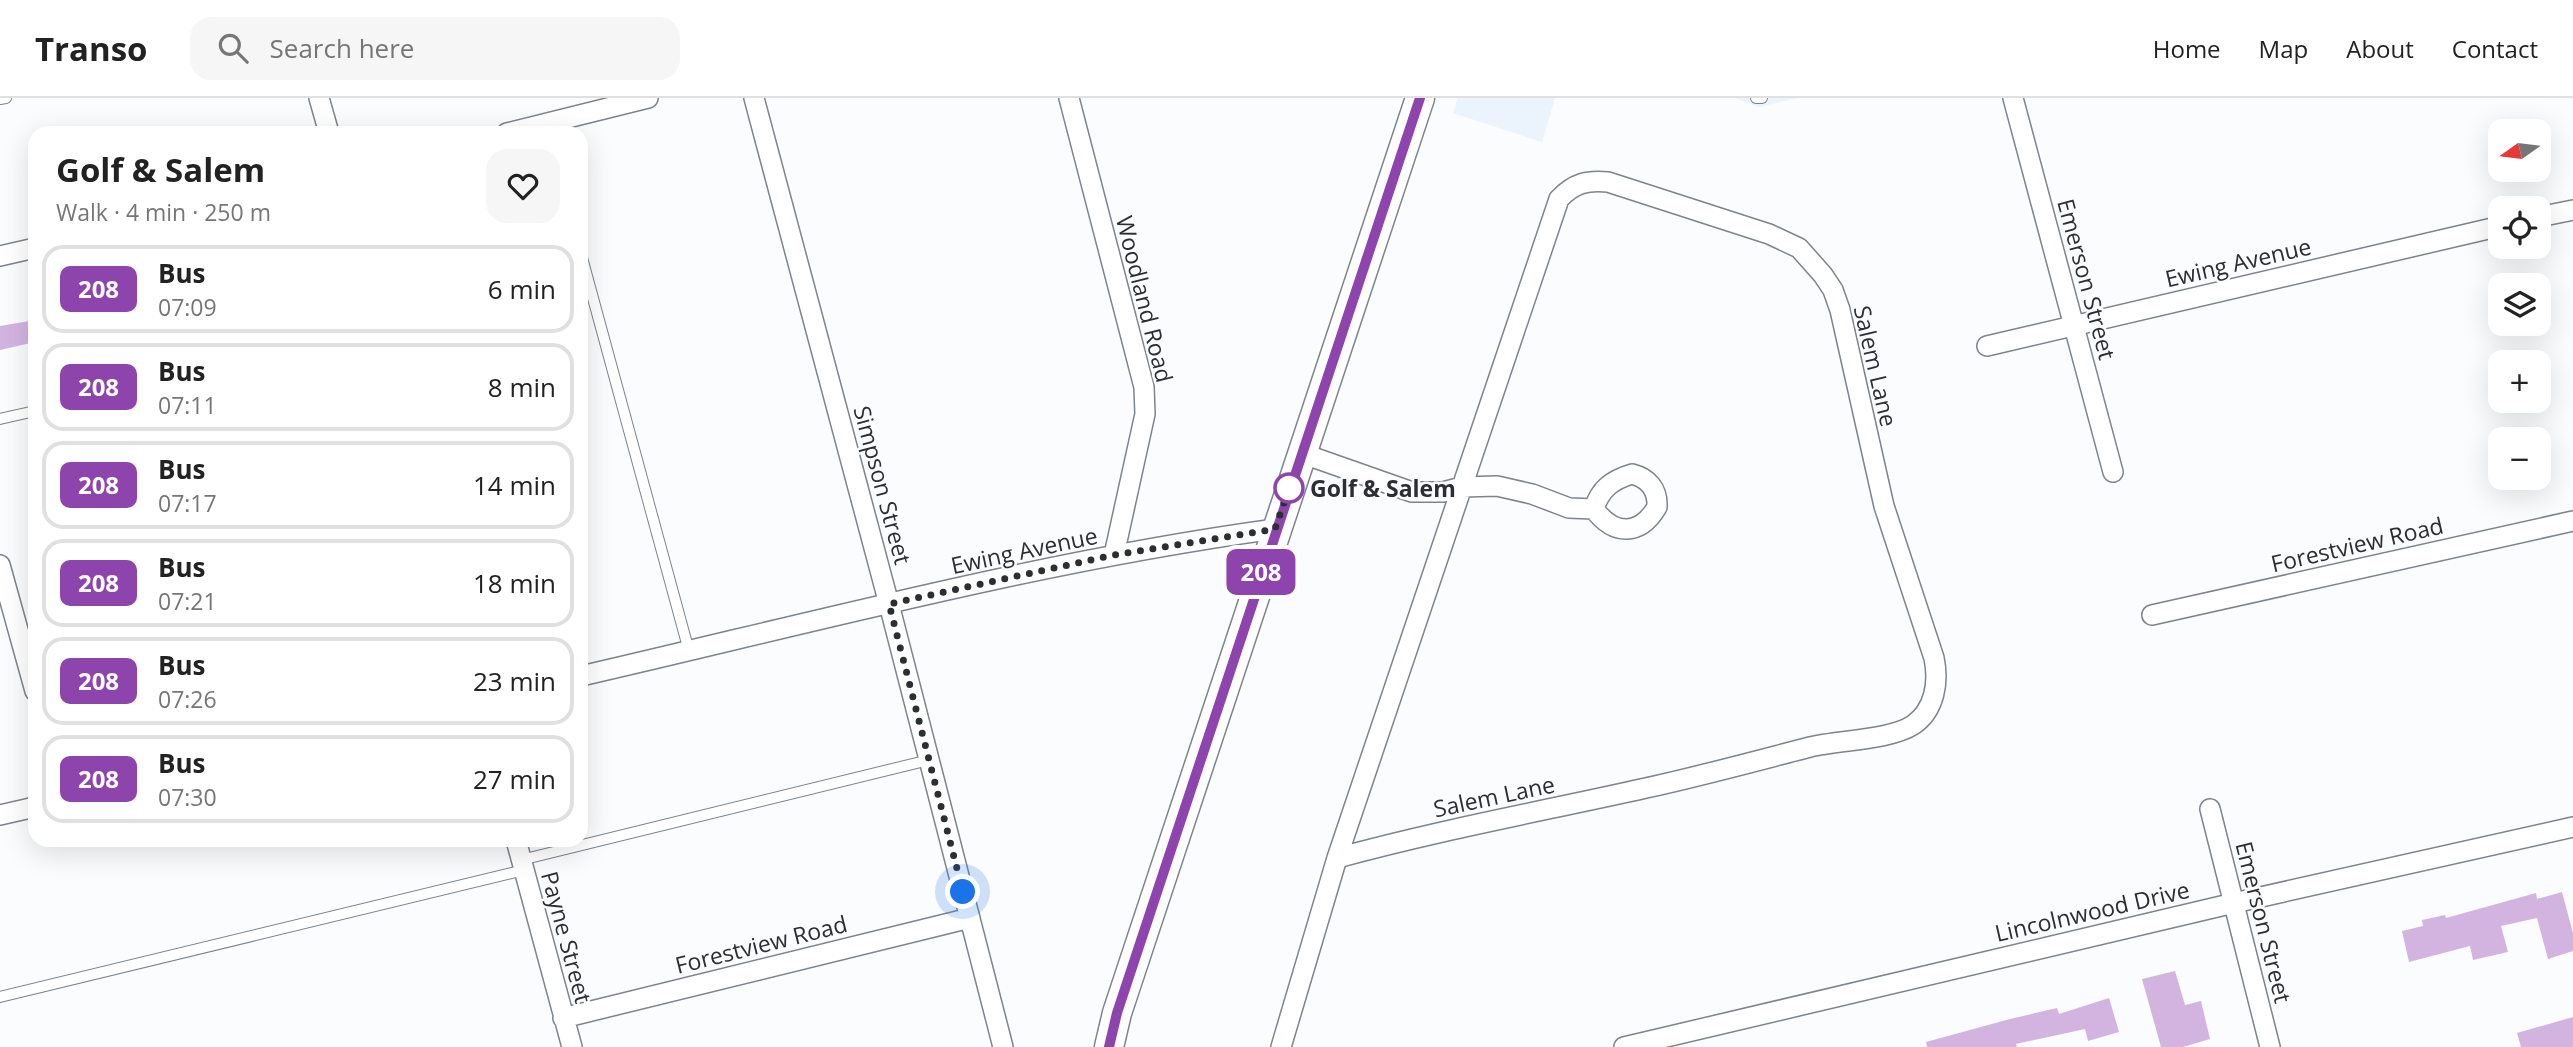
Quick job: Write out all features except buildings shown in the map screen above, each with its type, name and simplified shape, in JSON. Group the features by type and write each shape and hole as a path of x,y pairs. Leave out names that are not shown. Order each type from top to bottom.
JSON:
{"main road":[{"path":"1109,1047 1117,1013 1275,529 1420,98"}],"street":[{"path":"319,98 327,126"},
{"path":"554,126 648,98"},
{"name":"Simpson Street","path":"754,98 889,604 1003,1047"},
{"name":"Woodland Road","path":"1069,98 1144,387 1144,414 1114,555"},
{"name":"Emerson Street","path":"2013,98 2113,472"},
{"name":"Salem Lane","path":"1281,1047 1337,858 1559,200 1568,190 1585,181 1608,182 1785,241 1798,248 1811,260 1833,290 1840,310 1884,506 1934,658 1937,672 1932,700 1915,724 1901,731 1823,744 1649,788 1401,841 1337,858"},
{"path":"2551,215 2573,210"},
{"name":"Ewing Avenue","path":"1987,345 2488,229"},
{"path":"0,256 28,250"},
{"path":"1301,453 1412,492 1443,492 1482,485 1532,494 1569,508 1594,509"},
{"name":"Forestview Road","path":"2152,615 2573,521"},
{"name":"Ewing Avenue","path":"588,674 1114,555 1275,529"},
{"path":"0,565 28,666"},
{"path":"0,816 28,809"},
{"name":"Emerson Street","path":"2210,809 2270,1047"},
{"name":"Lincolnwood Drive","path":"1624,1047 2234,903 2573,827"},
{"name":"Payne Street","path":"518,847 572,1047"},
{"name":"Forestview Road","path":"563,1018 970,918"}],"lane":[{"path":"0,99 6,98"},
{"path":"1756,98 1762,98"},
{"path":"588,280 689,651"},
{"path":"0,419 28,413"},
{"path":"0,997 929,760"}],"shaded area":[{"path":"1458,98 1555,98 1542,142 1453,113"},
{"path":"1734,98 1798,98 1759,107"}],"bus line":[{"name":"208","path":"1109,1047 1117,1013 1196,768 1420,98"}],"place":[{"name":"Golf & Salem","path":"1289,488"}],"route":[{"path":"963,892 889,604 1114,555 1275,529 1292,479 1289,488"}]}
